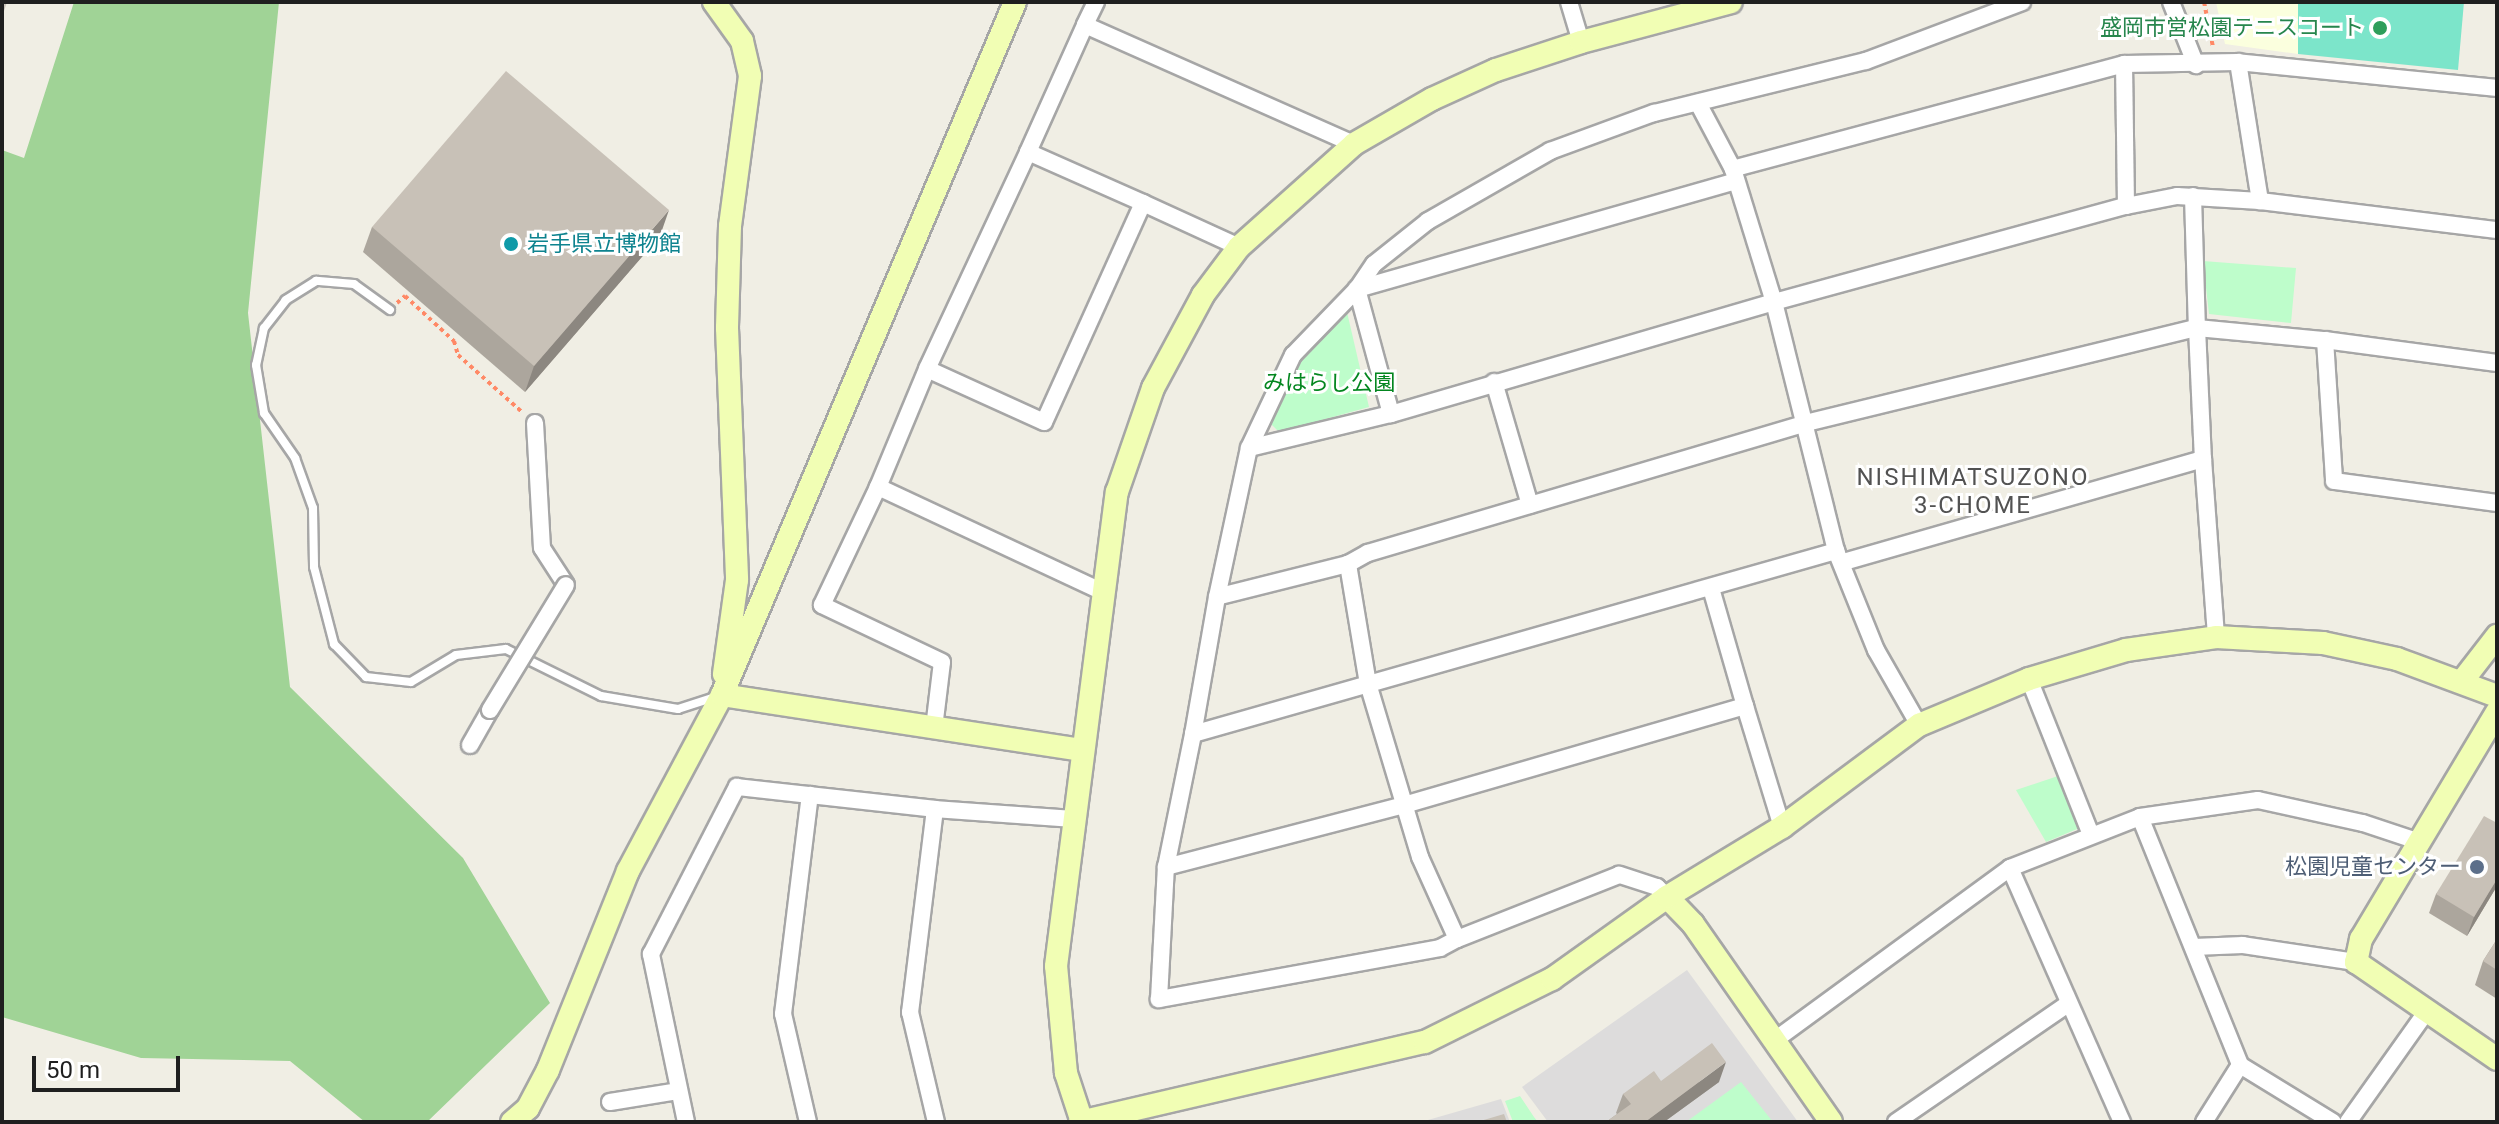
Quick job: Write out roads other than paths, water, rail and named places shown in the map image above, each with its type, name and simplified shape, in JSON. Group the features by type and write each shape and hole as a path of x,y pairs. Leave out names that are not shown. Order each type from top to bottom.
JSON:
{"street":[{"path":"714,2 742,41 750,76 730,226 727,328 737,580 722,695"},
{"path":"512,1122 528,1108 548,1070 628,871 722,695 1015,2"},
{"path":"934,728 942,662 822,605 1096,2"},
{"path":"1569,2 1581,42"},
{"path":"1731,2 1581,42 1470,82 1354,144 1239,247 1203,295 1153,388 1117,492 1080,750 1056,966 1057,1020 1066,1073 1081,1122 1425,1042 1552,979 1667,897 1782,827 1919,725 2029,679 2126,650 2216,637 2323,643 2463,680 2497,696"},
{"path":"1831,1122 1693,924 1657,887 1619,875 1440,948 1159,999 1166,867 1217,597 1249,448 1293,355 1357,289 1374,264 1428,221 1550,151 1698,103 1866,61 2022,2"},
{"path":"2171,2 2196,65"},
{"path":"1085,25 1354,144"},
{"path":"1357,289 1735,175 2124,64 2217,65 2238,62 2497,88"},
{"path":"2238,62 2260,201"},
{"path":"2124,64 2126,206"},
{"path":"1698,103 1735,175 1774,302 1840,557 1876,650 1919,725"},
{"path":"1028,152 1239,247"},
{"path":"2193,196 2203,459 2216,637"},
{"path":"1249,448 1391,414 1774,302 2126,206 2193,196 2260,201 2497,230"},
{"path":"927,369 1044,422 1143,203"},
{"path":"1357,289 1391,414"},
{"path":"1217,597 1348,564 1368,553 1806,423 2197,328 2325,340 2497,363"},
{"path":"2325,340 2334,481 2497,503"},
{"path":"1494,382 1530,505"},
{"path":"470,745 566,585 542,548 535,423"},
{"path":"1193,734 1711,588 1840,557 2203,459"},
{"path":"878,487 1103,592"},
{"path":"1348,564 1368,684 1434,893 1457,939"},
{"path":"1711,588 1782,827"},
{"path":"2463,680 2497,636"},
{"path":"2029,679 2090,832"},
{"path":"722,695 1080,750"},
{"path":"1166,867 1404,805 1745,706"},
{"path":"2356,962 2361,939 2497,712"},
{"path":"686,1122 651,954 737,787 935,809 1073,819"},
{"path":"808,1122 783,1014 810,795"},
{"path":"1775,1040 2010,868 2090,832 2140,817 2258,800 2417,841"},
{"path":"935,809 910,1012 936,1122"},
{"path":"2140,817 2240,1065 2333,1122"},
{"path":"2010,868 2122,1122"},
{"path":"2194,947 2243,945 2356,962 2497,1059"},
{"path":"1896,1122 2069,1003"},
{"path":"2348,1122 2427,1011"},
{"path":"2204,1122 2240,1065"},
{"path":"610,1102 679,1091"}],"lane":[{"path":"390,310 354,284 316,281 286,300 264,328 256,365 264,413 295,458 313,508 314,567 334,644 366,677 411,682 456,655 506,649 601,696 678,709 722,695"}],"place":[{"name":"盛岡市営松園テニスコート","path":"2380,28"},
{"name":"岩手県立博物館","path":"511,244"},
{"name":"松園児童センター","path":"2477,867"}],"district":[{"name":"NISHIMATSUZONO 3-CHOME","path":"1973,492"}],"park label":[{"name":"みはらし公園","path":"1329,383"}]}
